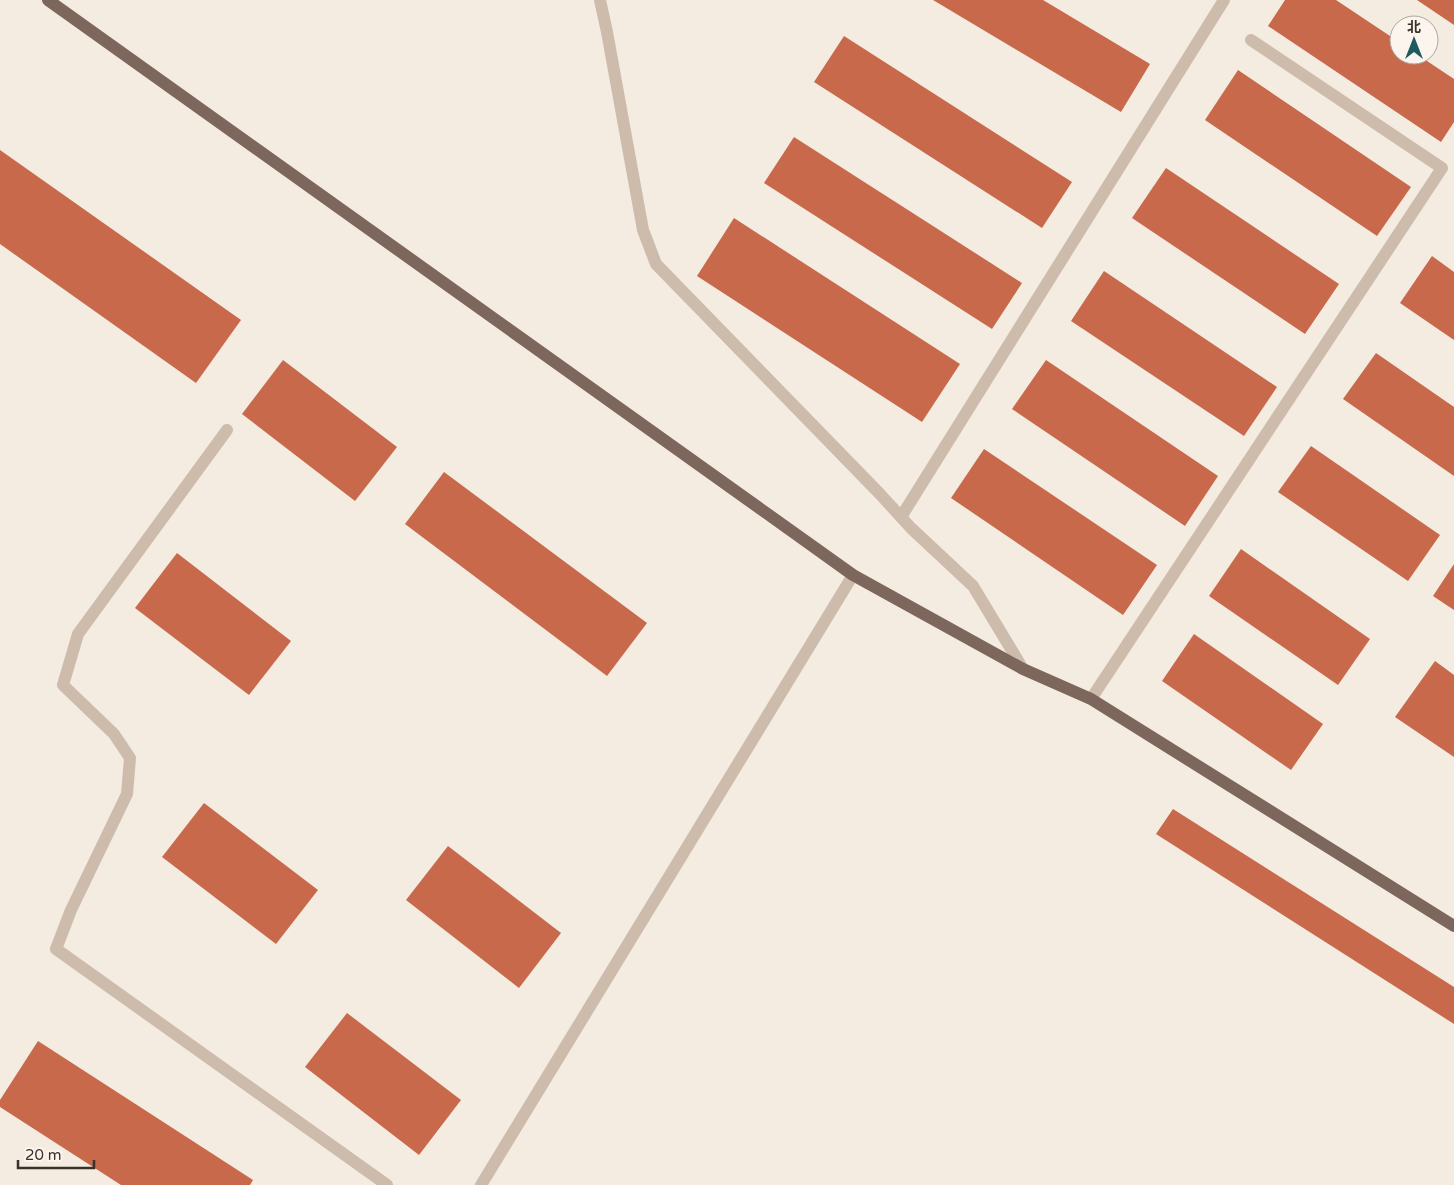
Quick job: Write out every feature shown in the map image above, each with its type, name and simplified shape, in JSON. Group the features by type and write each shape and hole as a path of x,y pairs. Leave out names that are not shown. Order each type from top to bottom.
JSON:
{"main road":[{"path":"48,0 853,575 1023,669 1090,699 1454,926"}],"street":[{"path":"600,0 608,32 643,230 656,264 911,528 973,586 1023,669"},
{"path":"901,517 1224,0"},
{"path":"1090,699 1442,168 1251,40"},
{"path":"227,430 78,634 63,685 114,734 130,758 127,794 71,910 56,949 387,1185"},
{"path":"481,1185 853,575"}],"building":[{"path":"933,0 1043,0 1150,64 1121,112"},
{"path":"1285,0 1336,0 1389,35 1389,65 1433,65 1454,79 1454,122 1441,142 1268,26"},
{"path":"1417,0 1454,0 1454,25"},
{"path":"844,36 1072,182 1042,228 814,82"},
{"path":"1238,70 1411,187 1377,236 1205,120"},
{"path":"794,137 1022,283 992,329 764,183"},
{"path":"0,150 241,320 196,383 0,244"},
{"path":"1166,168 1339,284 1305,334 1132,218"},
{"path":"734,218 960,364 922,422 697,276"},
{"path":"1432,256 1454,272 1454,340 1400,303"},
{"path":"1104,271 1277,387 1244,436 1071,321"},
{"path":"1376,353 1454,407 1454,476 1343,399"},
{"path":"283,360 397,447 355,501 242,414"},
{"path":"1046,360 1218,476 1185,526 1012,409"},
{"path":"1311,446 1440,535 1408,581 1278,492"},
{"path":"984,449 1157,565 1123,615 951,498"},
{"path":"444,472 647,623 607,676 405,524"},
{"path":"1241,549 1370,639 1338,685 1209,596"},
{"path":"177,553 291,641 249,695 135,608"},
{"path":"1454,564 1454,610 1433,596"},
{"path":"1194,634 1323,724 1291,770 1162,681"},
{"path":"1435,661 1454,675 1454,757 1395,717"},
{"path":"204,803 318,890 276,944 162,857"},
{"path":"1173,809 1454,987 1454,1024 1156,834"},
{"path":"448,846 561,933 519,988 406,900"},
{"path":"347,1013 461,1100 419,1155 305,1067"},
{"path":"38,1041 253,1180 250,1185 121,1185 0,1107 0,1100"}]}
